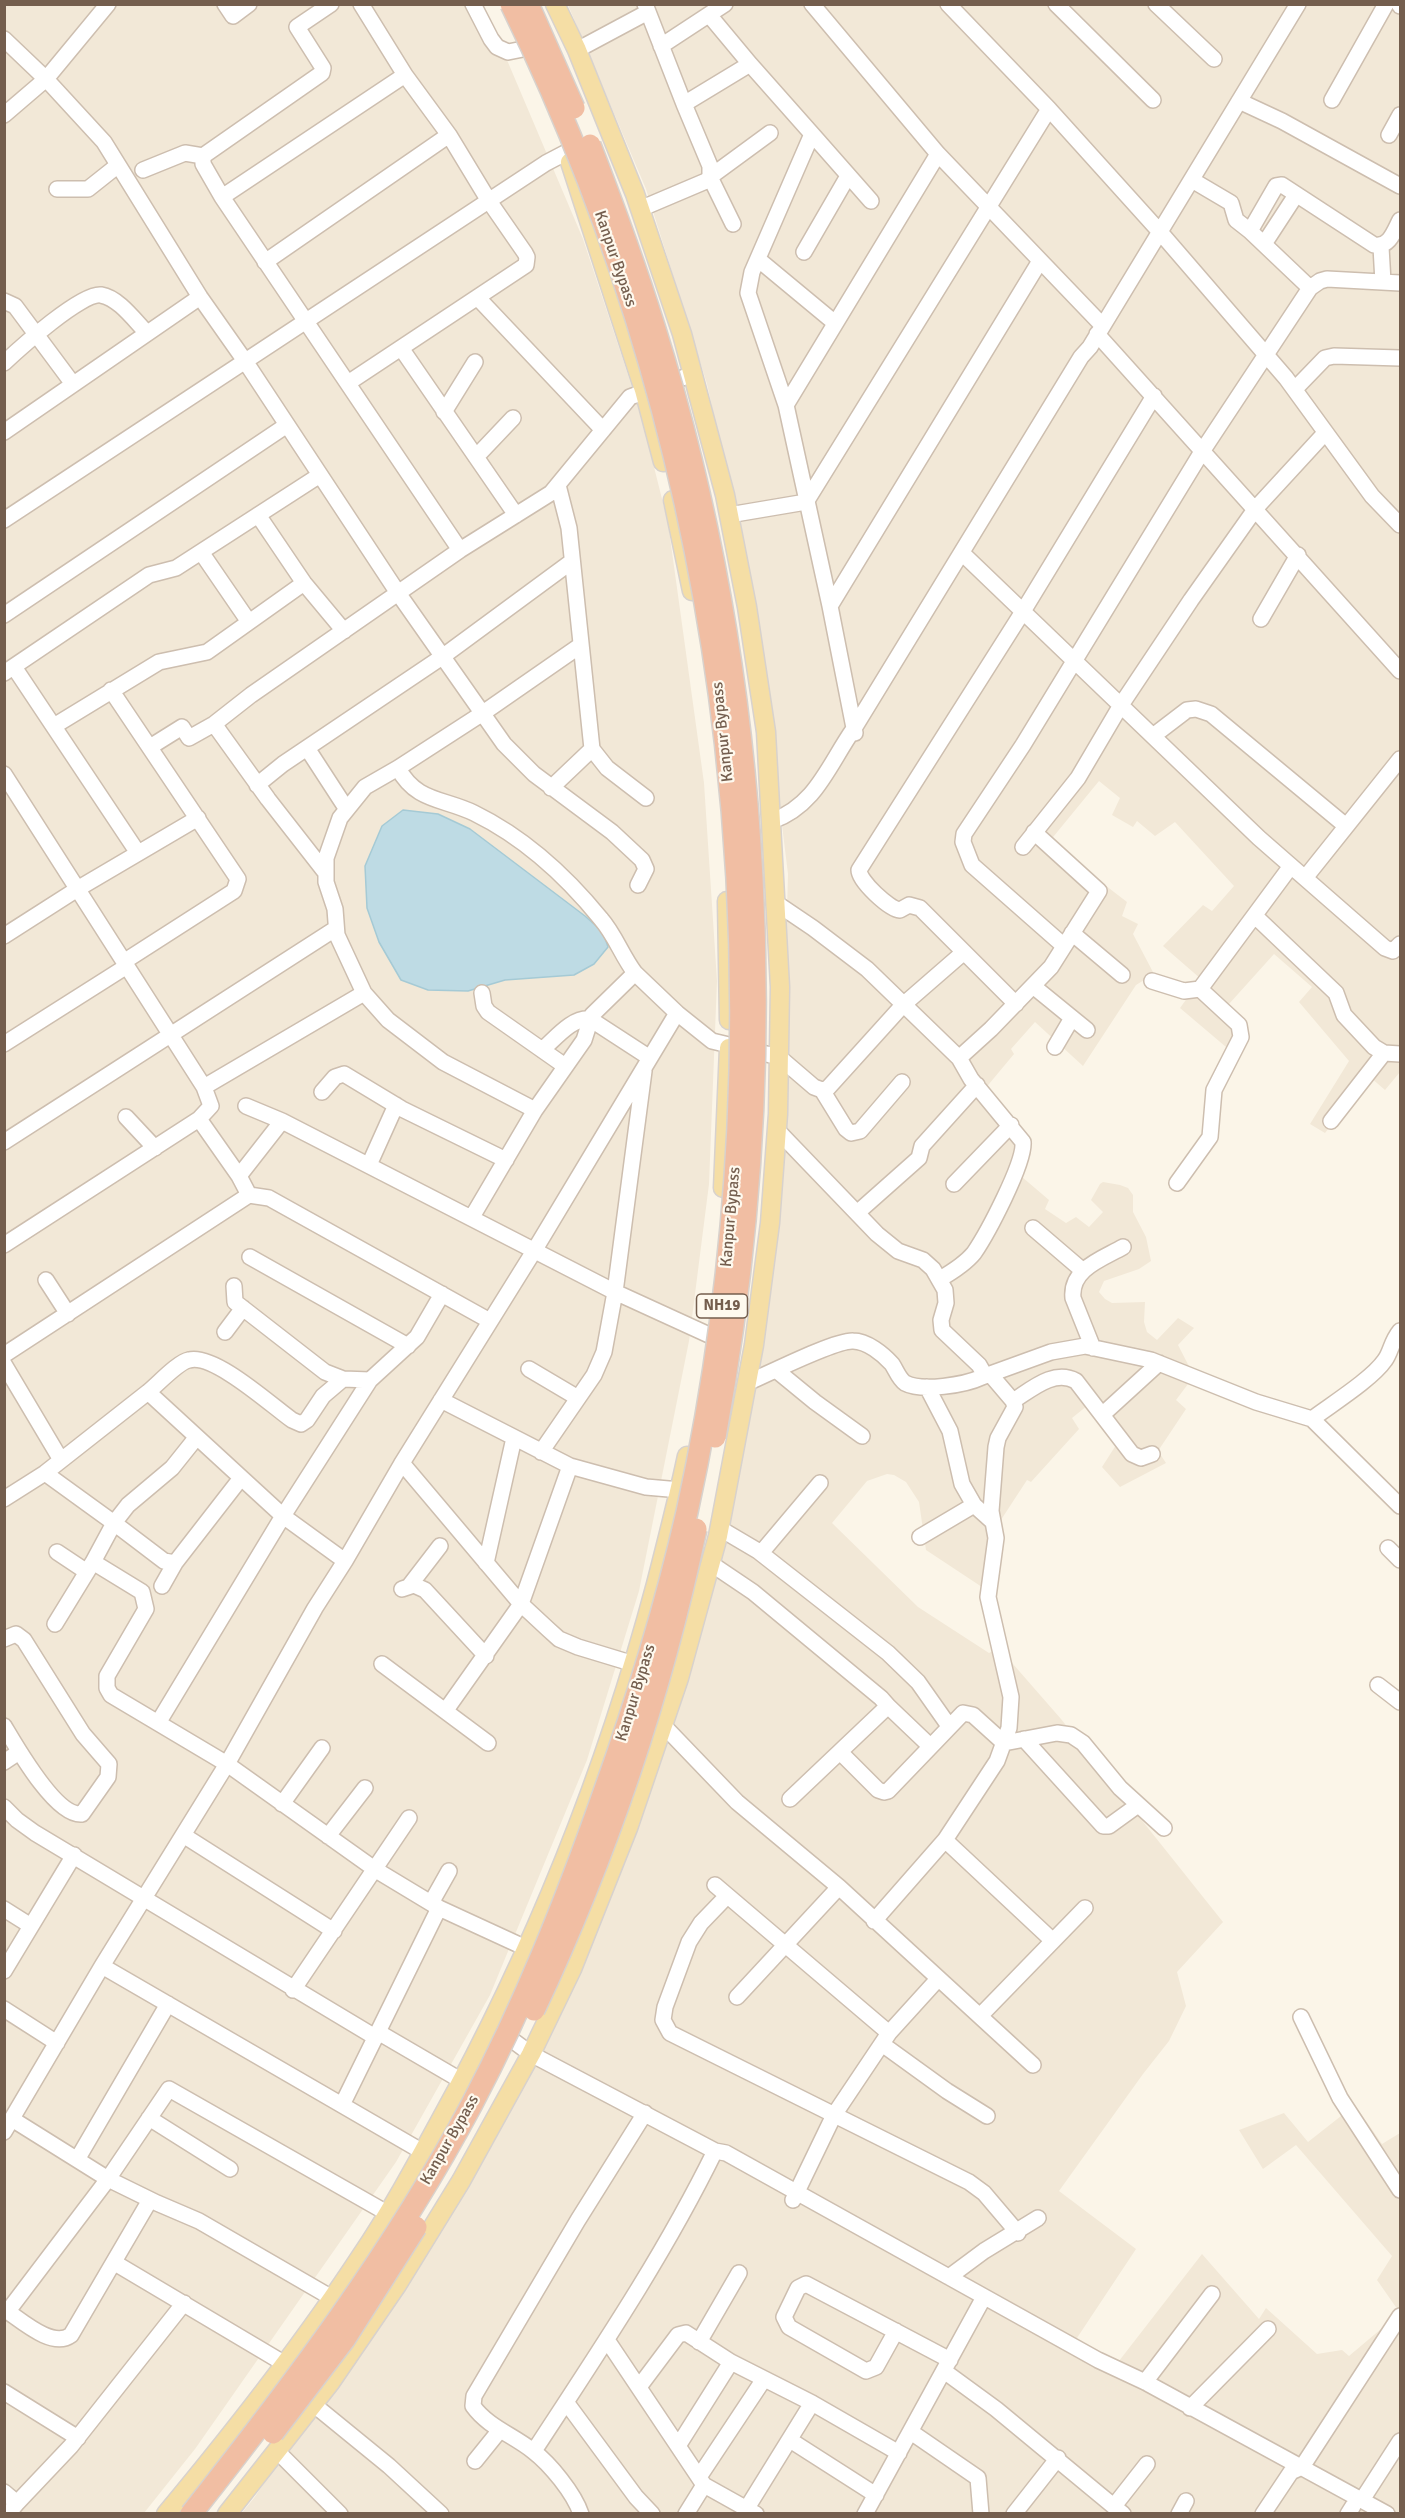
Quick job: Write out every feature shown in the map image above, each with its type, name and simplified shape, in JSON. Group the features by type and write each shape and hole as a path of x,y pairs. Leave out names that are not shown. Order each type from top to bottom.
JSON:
{"highway":[{"name":"Kanpur Bypass","path":"191,2514 277,2405 375,2263 470,2108 523,2000 573,1881 617,1756 662,1608 686,1514 724,1290 738,1112 740,945 737,871 721,703 706,607 680,476 625,282 580,160 512,4"},
{"name":"Kanpur Bypass","path":"208,2514 299,2401 344,2340 385,2276 467,2142 553,1969 626,1785 684,1588 731,1351 740,1284 751,1167 754,1102 755,944 751,855 740,733 721,602 691,460 654,325 618,219 589,144 528,4"}],"main road":[{"path":"166,2514 243,2422 362,2255 462,2081 528,1949 585,1812 634,1664 680,1490 710,1335 722,1215 729,1047 728,911 718,758 700,628 669,481 644,390 567,152 503,4"},
{"path":"233,2511 330,2383 397,2285 461,2181 531,2054 572,1969 628,1827 679,1678 710,1563 747,1383 770,1223 777,1130 780,987 766,732 747,607 729,515 682,334 640,209 577,50 555,4"}],"street":[{"path":"4,115 46,79 108,4"},
{"path":"225,4 233,16 249,4"},
{"path":"143,170 185,153 203,156 322,73 320,62 297,27 331,4"},
{"path":"348,383 478,298 525,265 527,260 525,253 448,135 405,75 361,4"},
{"path":"473,4 497,47 508,52 523,49"},
{"path":"661,46 710,16 725,4"},
{"path":"812,4 938,154 1040,261 1096,335 1256,508 1401,671"},
{"path":"948,4 1049,109 1160,232 1295,389 1325,434 1372,496 1401,525"},
{"path":"1056,4 1153,100"},
{"path":"1156,4 1214,59"},
{"path":"771,821 788,815 802,804 828,772 834,756 855,733 964,556 1081,357 1160,232 1298,4"},
{"path":"1332,100 1386,4"},
{"path":"577,50 646,8 710,166 710,177 733,224"},
{"path":"710,16 871,201"},
{"path":"4,39 46,79 104,142 200,297 245,361 398,593 504,744 551,788 612,832 642,860 646,869 638,885"},
{"path":"684,104 750,64"},
{"path":"222,197 405,75"},
{"path":"1239,101 1282,121 1401,186"},
{"path":"729,515 806,502 1049,109"},
{"path":"1389,135 1401,115"},
{"path":"640,209 706,181 770,133"},
{"path":"812,134 752,272 748,293 786,405 855,733"},
{"path":"265,262 448,135"},
{"path":"4,520 567,152"},
{"path":"786,405 938,154"},
{"path":"203,156 203,164 222,197 460,550"},
{"path":"57,189 88,189 117,166"},
{"path":"804,252 848,176"},
{"path":"1191,180 1231,203 1236,220 1310,288"},
{"path":"1250,231 1276,186 1282,185 1374,245 1381,247 1387,244 1401,220"},
{"path":"1264,244 1296,195"},
{"path":"1381,247 1383,282"},
{"path":"759,260 835,323"},
{"path":"830,606 1040,261"},
{"path":"1122,975 1068,940 972,865 963,842 964,834 1023,745 1203,450 1310,288 1327,279 1401,284"},
{"path":"4,363 74,305 92,295 103,295 115,301 147,333"},
{"path":"4,432 200,297"},
{"path":"478,298 603,430"},
{"path":"4,301 15,306 74,384"},
{"path":"401,348 516,515"},
{"path":"1295,389 1325,358 1334,356 1401,358"},
{"path":"444,412 475,362"},
{"path":"150,747 182,727 189,738 214,724 251,695 460,550 551,493 630,397 693,374"},
{"path":"1016,1004 920,908 909,905 900,910 890,906 861,879 859,870 1022,613 1154,396"},
{"path":"476,457 513,418"},
{"path":"4,615 287,425"},
{"path":"1023,847 1078,778 1121,705 1256,508 1325,434"},
{"path":"138,853 54,726 9,670 149,575 176,568 320,475"},
{"path":"558,485 568,520 592,749 607,768 646,798"},
{"path":"258,515 304,583 344,631"},
{"path":"201,552 249,622"},
{"path":"1261,619 1298,555"},
{"path":"964,556 1291,866 1385,948 1398,951"},
{"path":"257,785 307,748 442,657 571,562"},
{"path":"54,726 166,658 207,652 304,583"},
{"path":"535,1110 443,1062 388,1020 364,993 344,954 335,929 335,909 325,872 332,840 346,808 365,787 483,713 581,645"},
{"path":"4,1044 234,891 237,886 238,879 235,872 111,690"},
{"path":"1153,736 1187,710 1196,709 1211,714 1346,826"},
{"path":"214,724 257,785 325,872"},
{"path":"307,748 346,808"},
{"path":"551,788 592,749"},
{"path":"1305,878 1401,759"},
{"path":"398,768 405,782 418,793 474,813 521,841 551,867 601,919 635,973 677,1013 712,1041 729,1047 779,1057 814,1087 822,1090 846,1129 851,1133 860,1131 902,1082"},
{"path":"4,774 79,888 204,1087 211,1106 199,1119 4,1245"},
{"path":"7,928 198,818"},
{"path":"959,1058 1051,967 1099,891 1035,832"},
{"path":"1152,981 1184,991 1200,989 1291,866"},
{"path":"776,903 867,969 959,1058 977,1085 1023,1142 1024,1149 1009,1187 973,1254 940,1279"},
{"path":"1255,916 1336,993 1344,1015 1374,1047 1384,1053 1401,1054"},
{"path":"4,1142 335,929"},
{"path":"822,1090 828,1088 903,1005 964,952"},
{"path":"472,1218 535,1110 584,1040 590,1019 595,1011 635,973"},
{"path":"1033,986 1087,1030"},
{"path":"1177,1183 1210,1137 1214,1090 1241,1037 1239,1025 1200,989"},
{"path":"204,1087 364,993"},
{"path":"482,993 488,1012 565,1066"},
{"path":"332,2298 199,2221 150,2200 108,2179 78,2158 8,2126 102,1966 227,1764 315,1608 402,1463 534,1251 677,1013"},
{"path":"1055,1047 1072,1018"},
{"path":"542,1050 574,1022 590,1019 647,1062"},
{"path":"1331,1121 1384,1053"},
{"path":"542,1452 594,1375 604,1352 615,1292 647,1062"},
{"path":"322,1092 335,1077 344,1074 396,1105 506,1160"},
{"path":"857,1213 919,1158 922,1146 977,1085"},
{"path":"369,1165 396,1105"},
{"path":"246,1106 282,1121 615,1292 710,1335"},
{"path":"126,1117 155,1148"},
{"path":"199,1119 239,1176 249,1195"},
{"path":"239,1176 282,1121"},
{"path":"954,1184 1011,1125"},
{"path":"777,1130 877,1234 898,1251 923,1260 933,1269 945,1290 942,1330 979,1365 986,1376 1013,1401 1015,1407 998,1438 996,1447 991,1511 996,1546 988,1597 1011,1698 1009,1728 997,1761 945,1840 874,1921"},
{"path":"4,1355 249,1195 269,1198 490,1321"},
{"path":"1033,1228 1082,1269"},
{"path":"1094,1348 1073,1298 1072,1290 1075,1279 1082,1269 1123,1247"},
{"path":"250,1257 408,1346"},
{"path":"46,1280 68,1314"},
{"path":"234,1286 235,1302 325,1372 343,1379 369,1380"},
{"path":"158,1723 283,1516 369,1380 408,1346 425,1324 442,1294"},
{"path":"225,1332 243,1308"},
{"path":"1312,1419 1372,1374 1387,1359 1390,1347 1401,1331"},
{"path":"747,1383 846,1341 861,1342 881,1354 904,1382 927,1387 986,1376 1051,1352 1085,1346 1159,1363 1256,1402 1312,1419 1401,1506"},
{"path":"4,1499 45,1473 184,1361 198,1359 214,1364 292,1420 301,1424 307,1420 323,1396 343,1379"},
{"path":"1102,1415 1159,1363"},
{"path":"4,1364 61,1460"},
{"path":"529,1369 578,1398"},
{"path":"776,1370 862,1436"},
{"path":"1013,1401 1051,1378 1069,1378 1076,1381 1132,1454 1141,1458 1152,1454"},
{"path":"927,1387 950,1431 962,1484 974,1505 993,1522"},
{"path":"148,1392 283,1516 345,1561"},
{"path":"441,1400 570,1466 646,1487 680,1490"},
{"path":"55,1624 114,1523 128,1505 172,1468 196,1438"},
{"path":"486,1563 514,1438"},
{"path":"402,1463 521,1604 559,1638 634,1664"},
{"path":"446,1710 521,1604 570,1466"},
{"path":"45,1473 164,1561 175,1563"},
{"path":"162,1586 175,1563 241,1478"},
{"path":"761,1553 820,1483"},
{"path":"920,1537 974,1505"},
{"path":"719,1528 761,1553 888,1653 918,1682 949,1726"},
{"path":"440,1546 406,1587 418,1586 425,1590 486,1656"},
{"path":"1388,1548 1401,1560"},
{"path":"57,1552 142,1592 146,1600 146,1610 107,1676 107,1688 111,1695 227,1764 376,1870 435,1906 528,1949"},
{"path":"710,1563 753,1592 860,1680 930,1746"},
{"path":"4,1639 16,1634 24,1640 83,1734 109,1764 110,1770 88,1808 82,1814 74,1814 54,1797 19,1752 4,1726"},
{"path":"382,1664 488,1743"},
{"path":"1378,1685 1401,1702"},
{"path":"790,1799 888,1706"},
{"path":"840,1752 878,1790 884,1792 888,1791 963,1713 973,1715 1004,1743"},
{"path":"663,1725 737,1802 839,1887 1032,2065"},
{"path":"1004,1743 1057,1734 1071,1735 1083,1743 1120,1788 1164,1828"},
{"path":"1024,1739 1103,1826 1109,1826 1138,1805"},
{"path":"282,1803 322,1748"},
{"path":"4,1762 19,1752"},
{"path":"328,1836 365,1788"},
{"path":"4,1807 35,1833 293,1990 462,2081"},
{"path":"293,1990 409,1818"},
{"path":"183,1835 334,1930"},
{"path":"945,1840 1053,1941"},
{"path":"4,1971 74,1855"},
{"path":"342,2105 377,2034 449,1871"},
{"path":"715,1885 947,2091 987,2116"},
{"path":"737,1997 839,1887"},
{"path":"727,1896 701,1923 689,1942 665,2007 663,2020 670,2032 969,2182 984,2193 1018,2233"},
{"path":"980,2016 1085,1908"},
{"path":"4,1909 31,1926"},
{"path":"102,1966 423,2152"},
{"path":"795,2196 834,2115 886,2038 938,1979"},
{"path":"78,2158 168,2004"},
{"path":"4,2009 57,2043"},
{"path":"1301,2016 1340,2098 1401,2190"},
{"path":"492,2025 531,2054 715,2151 726,2153 795,2196 1184,2416 1297,2470"},
{"path":"150,2200 71,2335 66,2338 51,2339 6,2310 108,2179 169,2089 387,2213"},
{"path":"581,2514 563,2483 534,2451 480,2416 473,2406 477,2388 645,2113"},
{"path":"149,2118 230,2169"},
{"path":"534,2451 607,2340 690,2201 715,2151"},
{"path":"795,2196 949,2277 982,2301 1145,2382 1297,2470 1357,2508 1387,2514"},
{"path":"949,2277 984,2251 1018,2233 1038,2218"},
{"path":"115,2263 285,2364"},
{"path":"699,2342 739,2273"},
{"path":"896,2331 876,2367 866,2371 789,2327 784,2317 798,2288 806,2284 896,2331 947,2366 1118,2510 1148,2464"},
{"path":"1145,2382 1212,2294"},
{"path":"866,2513 982,2301"},
{"path":"4,2492 12,2508 78,2438 184,2304"},
{"path":"1263,2514 1297,2470 1401,2316"},
{"path":"1190,2408 1268,2329"},
{"path":"639,2387 678,2335 686,2333 731,2362 812,2403 899,2453"},
{"path":"607,2340 702,2481 752,2511 812,2403"},
{"path":"678,2446 731,2362"},
{"path":"686,2514 702,2481 764,2379"},
{"path":"7,2399 78,2438"},
{"path":"566,2402 636,2497 652,2514"},
{"path":"313,2404 388,2466 441,2514"},
{"path":"475,2461 500,2430"},
{"path":"911,2432 978,2478 981,2514"},
{"path":"790,2440 876,2495"},
{"path":"1357,2508 1401,2441"},
{"path":"277,2451 340,2514"},
{"path":"1014,2514 1058,2458"}],"shaded area":[{"path":"5,5 471,5 490,42 507,60 583,239 640,411 668,523 704,783 717,981 709,1184 689,1341 639,1591 587,1760 490,1995 396,2162 195,2449 144,2513 5,2514"},
{"path":"568,5 1400,5 1400,1072 1385,1090 1370,1077 1325,1133 1310,1124 1349,1061 1299,1002 1312,987 1274,954 1220,1014 1239,1034 1226,1047 1180,1008 1201,979 1163,946 1203,905 1212,911 1234,886 1175,822 1155,836 1137,821 1133,827 1112,815 1120,798 1099,781 1049,842 1127,902 1122,916 1138,924 1133,934 1154,974 1136,985 1083,1066 1035,1022 1011,1049 1014,1054 984,1090 1023,1147 1015,1171 1049,1200 1045,1209 1066,1223 1076,1217 1089,1227 1103,1212 1091,1200 1100,1184 1103,1182 1120,1185 1128,1188 1133,1195 1133,1212 1146,1237 1151,1261 1139,1269 1104,1281 1099,1292 1112,1303 1145,1302 1144,1322 1147,1332 1157,1340 1178,1318 1194,1328 1178,1345 1194,1376 1176,1400 1186,1409 1158,1451 1166,1463 1120,1487 1102,1467 1125,1431 1098,1397 1072,1418 1079,1429 1031,1482 1027,1480 995,1529 985,1589 926,1550 919,1502 906,1482 894,1475 887,1474 867,1481 832,1523 918,1607 989,1653 999,1648 1061,1719 1223,1922 1177,1972 1186,2006 1169,2041 1059,2191 1136,2249 1071,2347 1112,2370 1202,2254 1259,2319 1266,2308 1317,2354 1342,2350 1349,2356 1400,2313 1400,2513 241,2514 494,2142 621,1871 697,1640 725,1525 783,1058 788,874 754,597 707,384 646,189"},
{"path":"1355,2105 1382,2144 1400,2133 1400,2313 1377,2280 1392,2256 1296,2145 1263,2169 1239,2130 1284,2113 1308,2142"}],"water":[{"path":"403,810 438,814 470,829 585,916 603,932 608,947 594,964 574,975 505,980 468,991 428,990 401,980 379,942 367,908 365,866 382,826"}]}
